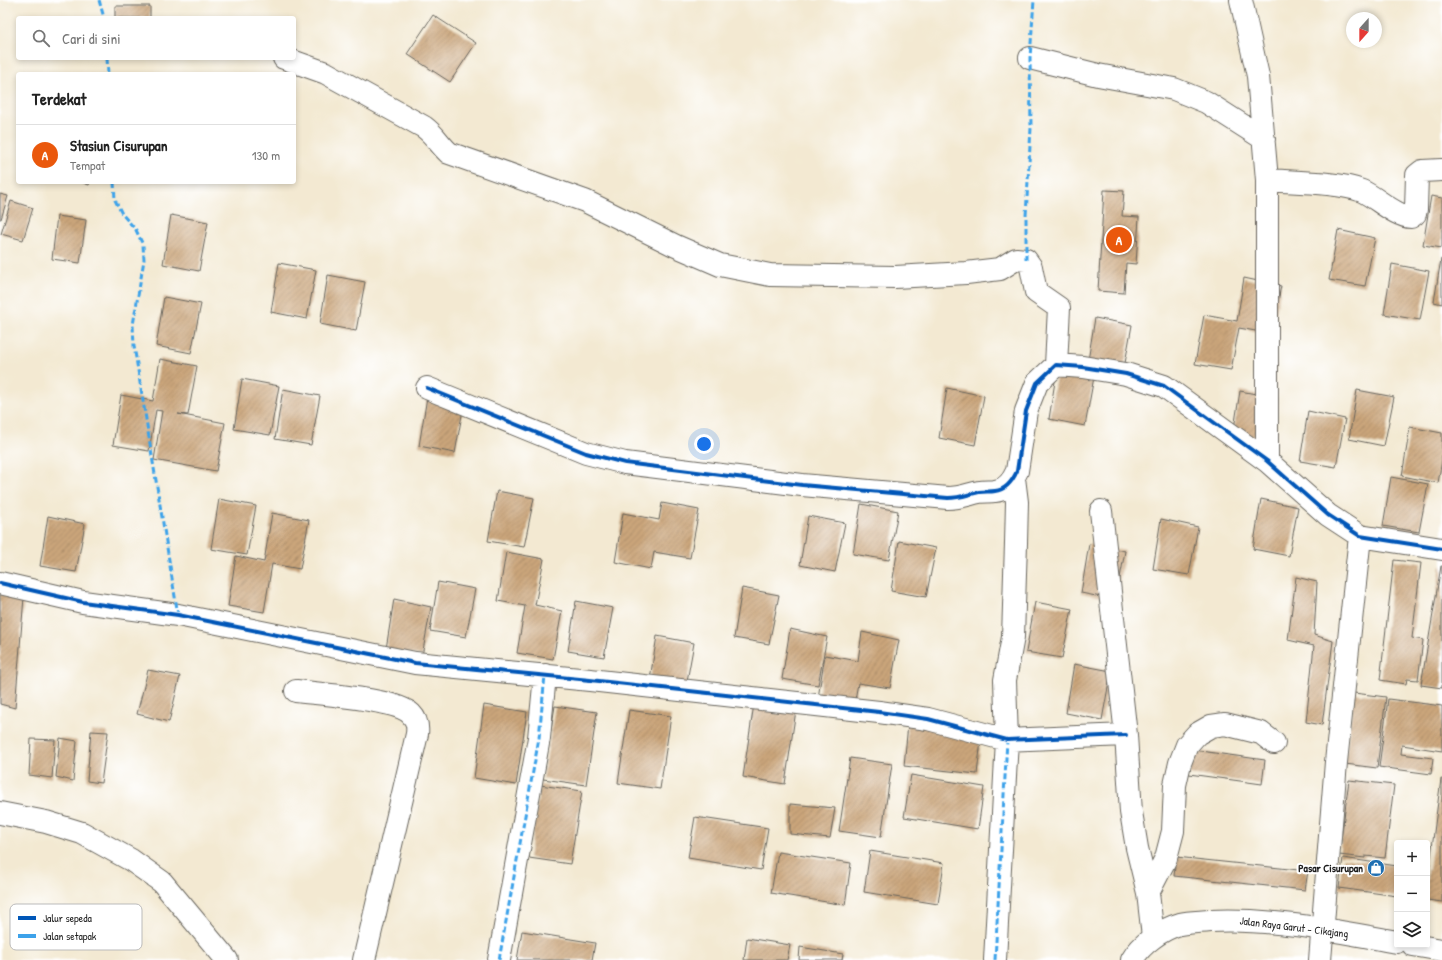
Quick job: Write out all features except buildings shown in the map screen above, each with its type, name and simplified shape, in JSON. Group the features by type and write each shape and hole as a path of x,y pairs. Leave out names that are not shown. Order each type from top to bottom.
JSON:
{"street":[{"path":"1241,0 1258,76 1267,180 1267,461"},
{"path":"1030,58 1098,75 1174,89 1206,102 1264,139"},
{"path":"290,60 326,73 424,127 435,135 441,145 449,153 585,201 676,246 720,265 770,275 895,277 980,272 1000,269 1016,259 1026,260 1031,267 1036,292 1059,308 1056,366"},
{"path":"1267,180 1354,188 1369,195 1402,215 1410,217 1414,214 1416,209 1417,175 1422,171 1442,170"},
{"path":"427,388 586,453 624,463 802,485 958,498 981,491 997,491 1004,488 1014,478 1017,471 1026,411 1037,383 1056,366 1083,366 1126,374 1164,386 1195,406 1267,461 1328,515 1360,536 1442,549"},
{"path":"995,960 1007,740 1005,680 1013,637 1017,502 1014,478"},
{"path":"1100,511 1126,735 1132,812 1137,848 1148,894 1153,937"},
{"path":"1320,960 1336,762 1360,536"},
{"path":"0,583 82,602 178,615 415,663 545,675 879,712 928,719 1007,740 1126,735"},
{"path":"499,960 539,738 545,675"},
{"path":"296,691 393,704 410,713 416,721 418,734 364,960"},
{"path":"1148,894 1166,858 1173,830 1175,785 1186,745 1197,734 1210,726 1225,724 1261,733 1274,743"},
{"path":"0,813 46,822 82,833 131,860 162,882 227,960"},
{"name":"Jalan Raya Garut - Cikajang","path":"1132,960 1153,937 1179,924 1232,920 1323,930 1394,942"},
{"path":"1430,948 1442,950"}],"marked path":[{"path":"99,0 103,16"},
{"path":"1026,260 1026,216 1031,128 1030,58 1034,0"},
{"path":"107,60 108,72"},
{"path":"114,184 115,200 122,214 136,230 143,245 144,260 133,325 134,346 178,615"},
{"path":"499,960 539,738 545,675"},
{"path":"995,960 1007,740"}],"cycle path":[{"path":"427,388 586,453 625,463 802,485 952,498 979,492 999,490 1003,489 1009,484 1017,471 1026,411 1037,383 1056,365 1083,367 1126,374 1164,386 1267,461 1328,515 1360,536 1442,549"},
{"path":"0,583 83,602 178,615 415,663 590,680 879,712 928,719 1007,740 1126,735"}],"place":[{"name":"Stasiun Cisurupan","path":"1119,240"},
{"name":"Pasar Cisurupan","path":"1376,868"}]}
